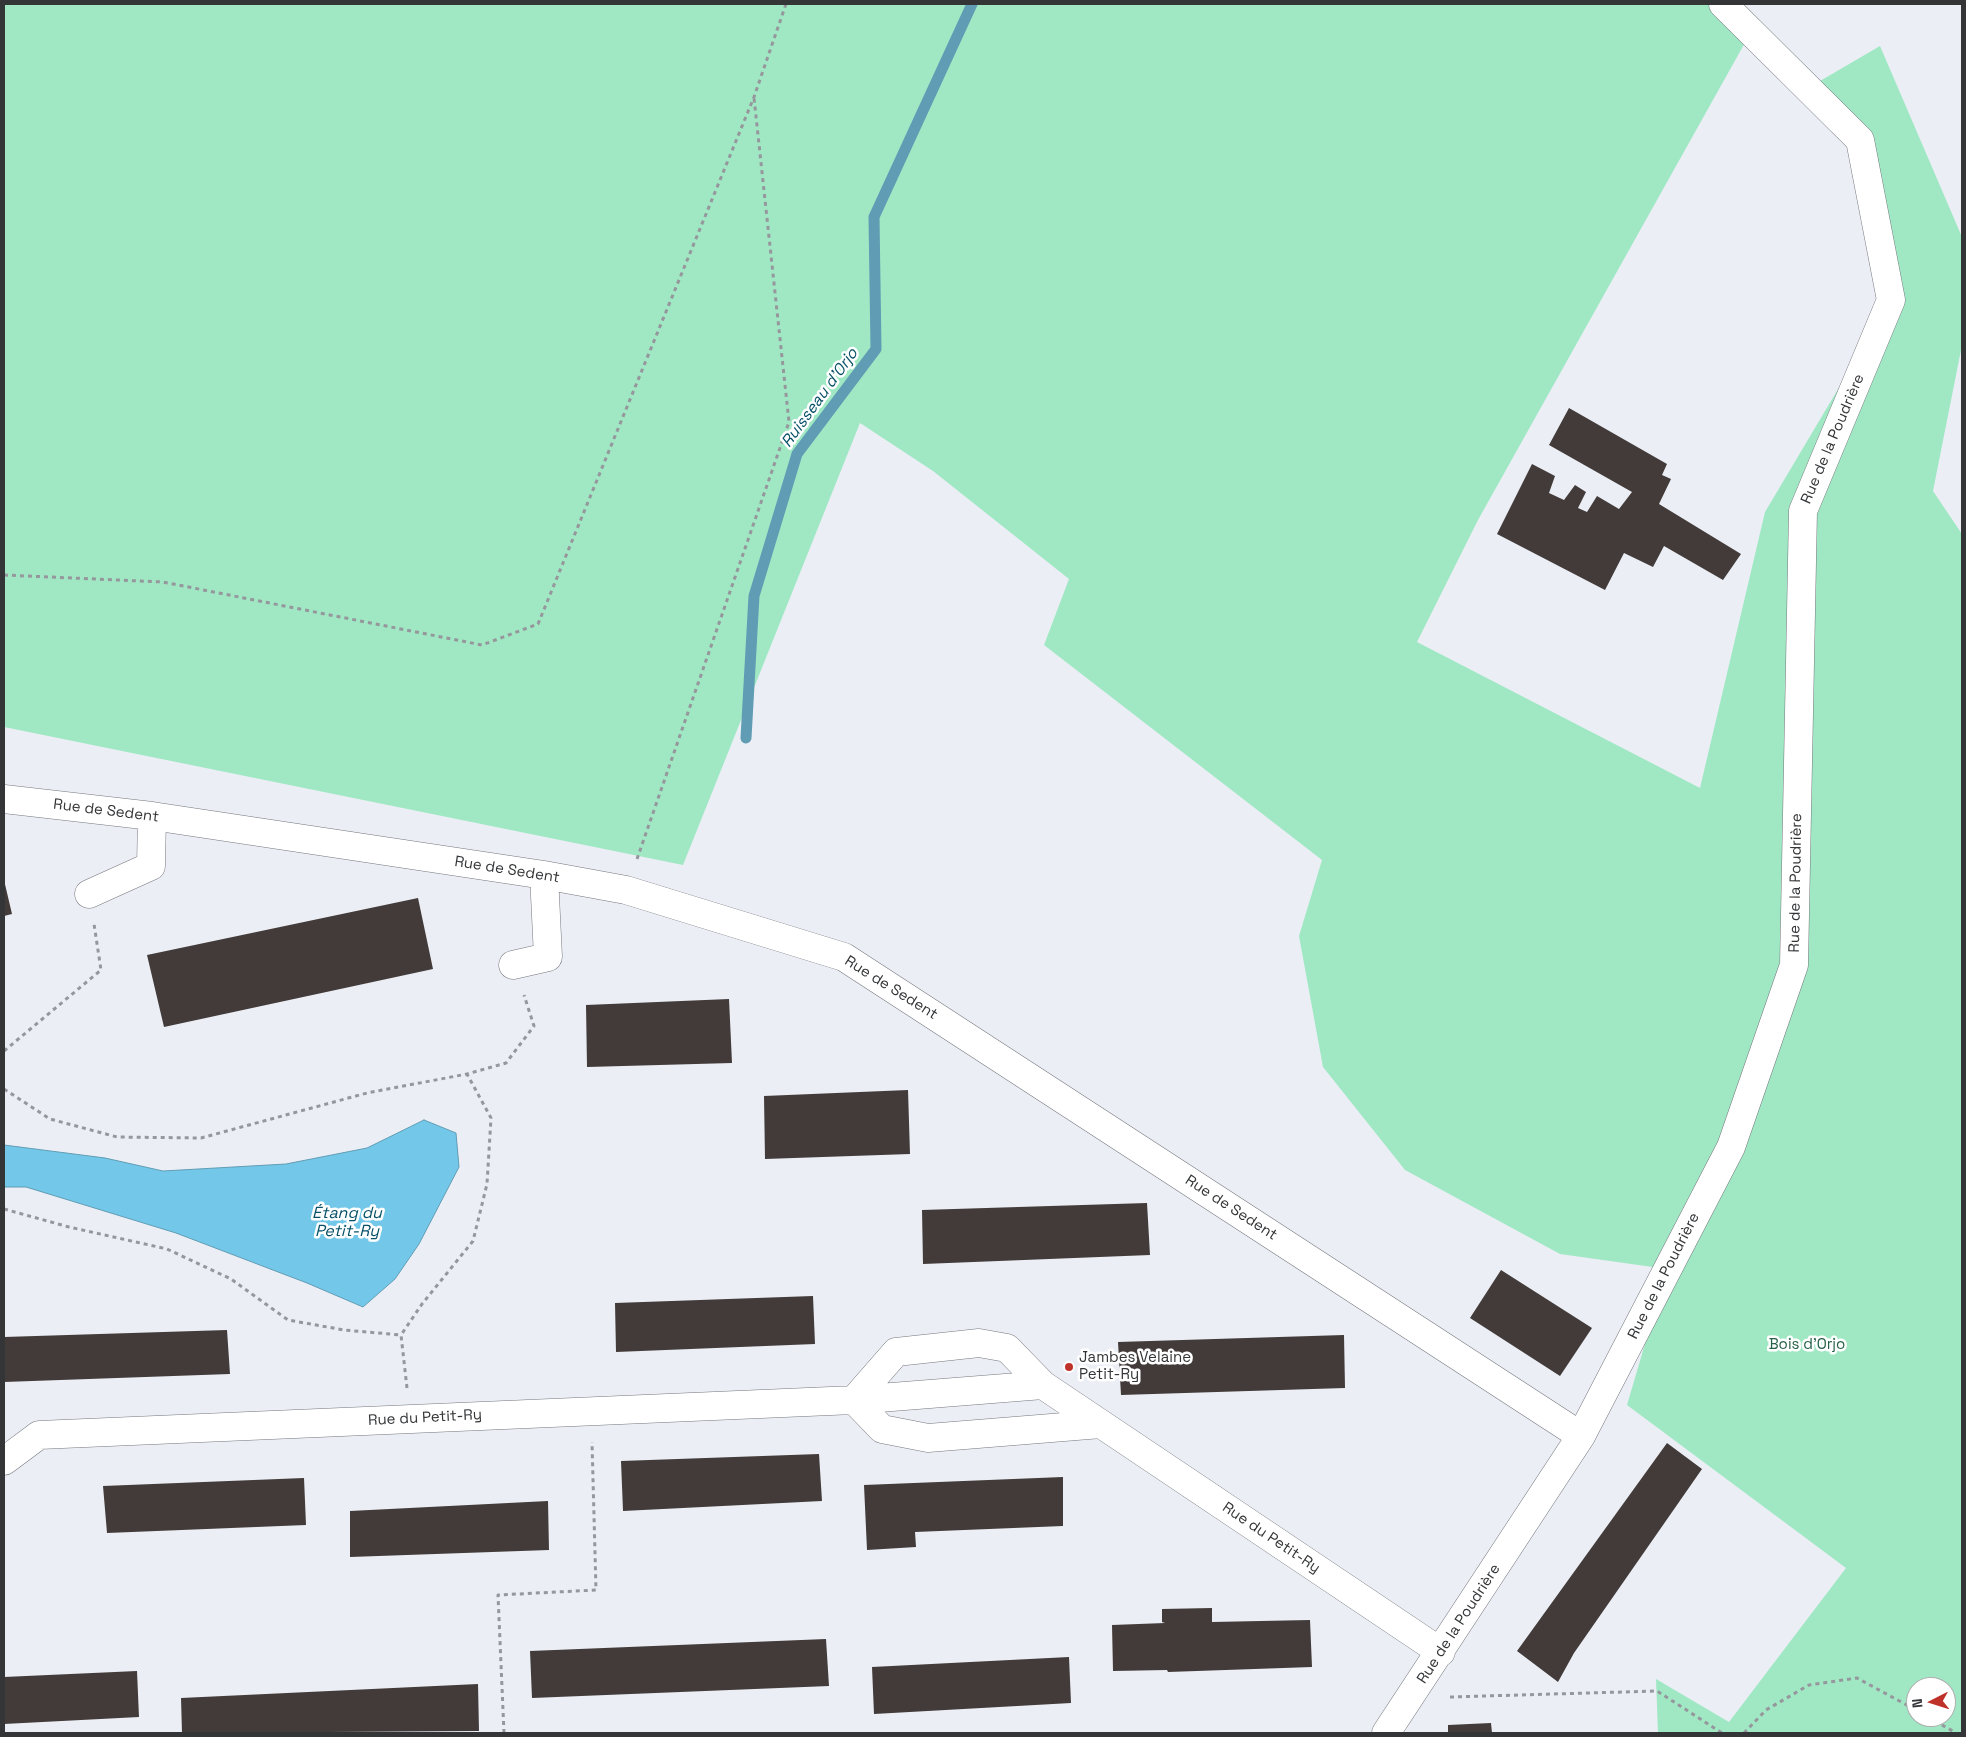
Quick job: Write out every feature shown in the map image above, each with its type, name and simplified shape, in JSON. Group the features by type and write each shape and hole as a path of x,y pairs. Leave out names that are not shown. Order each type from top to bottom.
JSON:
{"street":[{"name":"Rue de la Poudrière","path":"1386,1733 1442,1652 1581,1436 1731,1147 1794,965 1803,511 1891,300 1860,140 1724,4"},
{"name":"Rue de Sedent","path":"4,799 152,816 544,875 626,890 844,957 1581,1436"},
{"path":"89,894 151,866 152,816"},
{"path":"513,964 548,957 544,875"},
{"name":"Rue du Petit-Ry","path":"854,1400 896,1352 979,1343 1007,1348 1043,1385 1442,1652"},
{"name":"Rue du Petit-Ry","path":"4,1461 38,1435 854,1400 1043,1385"},
{"path":"854,1400 882,1429 928,1438 1101,1424"}],"path":[{"path":"4,576 163,582 482,645 538,624 754,98 786,4"},
{"path":"626,890 789,422 754,98"},
{"path":"4,1051 101,970 89,894"},
{"path":"4,1089 50,1119 117,1137 201,1138 367,1093 467,1074 506,1062 534,1026 513,964"},
{"path":"410,1420 401,1336 422,1304 473,1241 487,1184 492,1118 467,1074"},
{"path":"4,1209 69,1227 167,1249 231,1279 288,1320 344,1330 401,1336"},
{"path":"504,1733 498,1595 596,1590 590,1410"},
{"path":"1744,1733 1766,1710 1809,1685 1857,1678 1906,1705"},
{"path":"1410,1698 1657,1691 1722,1733"}],"green space":[{"name":"Bois d'Orjo","path":"4,4 1723,4 1751,32 1478,520 1417,642 1700,788 1765,512 1891,300 1860,140 1808,88 1880,46 1962,237 1962,345 1933,491 1962,534 1962,1733 1658,1733 1656,1679 1729,1722 1846,1568 1627,1405 1667,1269 1560,1254 1405,1170 1323,1067 1299,936 1322,860 1044,645 1069,579 933,471 860,423 683,865 4,727"}],"water":[{"name":"Étang du Petit-Ry","path":"424,1120 456,1133 459,1167 419,1244 395,1279 363,1307 307,1283 176,1233 26,1187 4,1187 4,1145 105,1158 163,1171 286,1164 367,1148"}],"building":[{"path":"1569,408 1667,464 1662,475 1671,479 1659,504 1741,554 1723,580 1664,546 1653,567 1624,553 1605,590 1497,534 1532,464 1555,476 1549,493 1564,500 1575,485 1586,492 1578,508 1587,512 1597,496 1619,509 1632,492 1549,445"},
{"path":"4,880 12,914 4,916"},
{"path":"418,898 433,969 164,1027 147,955"},
{"path":"729,999 732,1063 587,1067 586,1005"},
{"path":"908,1090 910,1154 765,1159 764,1096"},
{"path":"1147,1203 1150,1255 923,1264 922,1210"},
{"path":"1501,1270 1592,1328 1560,1376 1470,1318"},
{"path":"813,1296 815,1344 616,1352 615,1303"},
{"path":"227,1330 230,1374 4,1382 4,1337"},
{"path":"1344,1335 1345,1388 1121,1395 1118,1342"},
{"path":"1667,1443 1702,1469 1574,1653 1558,1682 1517,1651"},
{"path":"819,1454 822,1501 623,1511 621,1461"},
{"path":"1063,1477 1063,1526 915,1532 916,1547 867,1550 864,1485"},
{"path":"304,1478 306,1525 107,1533 103,1486"},
{"path":"548,1501 549,1550 350,1557 350,1511"},
{"path":"1212,1608 1212,1622 1310,1620 1312,1667 1168,1672 1167,1670 1113,1671 1112,1625 1165,1623 1162,1622 1162,1609"},
{"path":"826,1639 829,1686 532,1698 530,1651"},
{"path":"1069,1657 1071,1703 874,1714 872,1667"},
{"path":"137,1671 139,1717 4,1724 4,1677"},
{"path":"478,1684 479,1731 182,1733 181,1698"},
{"path":"1491,1723 1492,1733 1448,1733 1448,1725"}],"waterway":[{"name":"Ruisseau d'Orjo","path":"746,738 754,596 797,454 876,349 874,217 972,4"}],"place":[{"name":"Jambes Velaine Petit-Ry","path":"1069,1367"}]}
